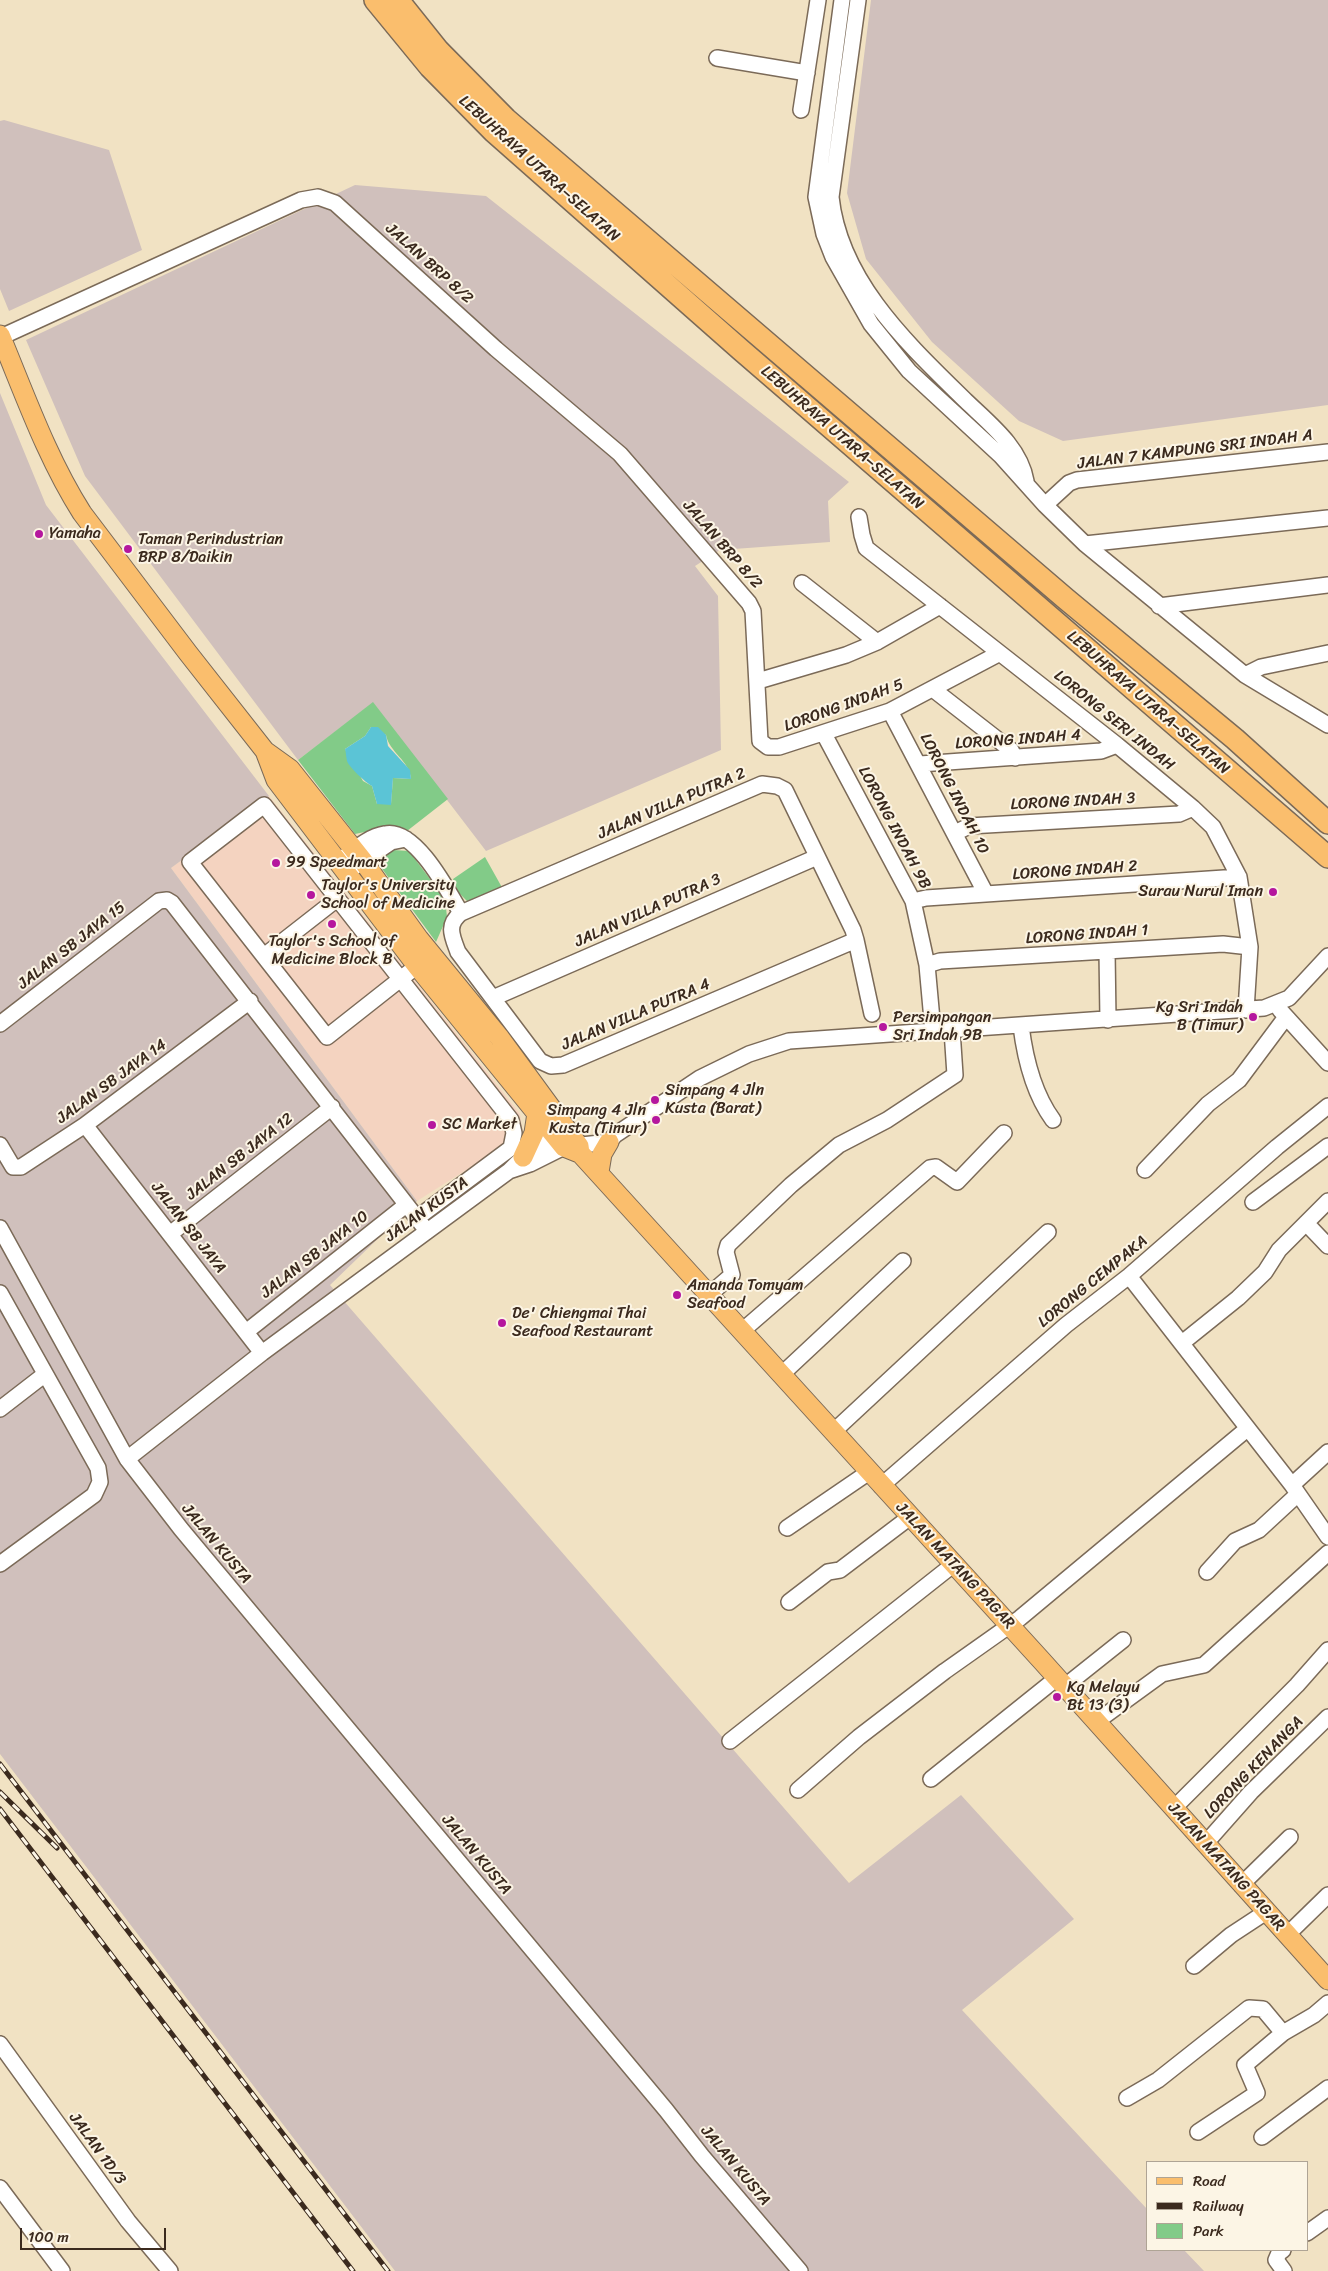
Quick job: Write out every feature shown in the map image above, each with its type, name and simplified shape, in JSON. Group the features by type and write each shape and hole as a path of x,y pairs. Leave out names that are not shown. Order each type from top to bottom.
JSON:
{"highway":[{"name":"LEBUHRAYA UTARA–SELATAN","path":"375,0 430,67 494,132 741,350 1328,857"},
{"name":"LEBUHRAYA UTARA–SELATAN","path":"398,0 438,50 506,119 1066,599 1235,739 1328,822"}],"main road":[{"path":"0,336 44,441 67,490 117,560 265,751 290,769 359,855 420,939 500,1038 542,1109 523,1157"},
{"path":"265,751 276,780 417,966 492,1060 542,1109 572,1143"},
{"path":"492,1060 491,1040 500,1038"},
{"path":"542,1109 560,1109 568,1115 572,1143"},
{"path":"599,1172 602,1154 612,1138"},
{"name":"JALAN MATANG PAGAR","path":"572,1143 1328,1980"}],"street":[{"path":"800,110 818,0"},
{"path":"842,0 816,197 824,234 833,256 871,324 909,371 1001,456 1045,505 1085,544 1245,675 1328,725"},
{"path":"858,0 831,197 840,236 882,314 903,339 1005,439 1023,467 1026,485"},
{"path":"717,58 807,73"},
{"name":"JALAN BRP 8/2","path":"0,336 301,200 318,197 336,203 496,349 620,454 743,596 753,611"},
{"name":"JALAN 7 KAMPUNG SRI INDAH A","path":"1045,505 1069,484 1077,480 1328,452"},
{"name":"LORONG SERI INDAH","path":"859,517 866,548 1117,745 1193,808 1213,828 1240,878 1250,947 1246,1010"},
{"path":"1085,544 1328,518"},
{"path":"802,584 877,642"},
{"path":"1159,606 1328,585"},
{"path":"758,681 846,655 877,642 940,606"},
{"name":"LORONG INDAH 5","path":"753,611 760,741 768,747 779,748 890,711 934,690 1000,653"},
{"path":"1245,675 1261,667 1328,653"},
{"path":"934,690 1011,750 1015,758"},
{"name":"LORONG INDAH 10","path":"890,711 920,764 986,894"},
{"name":"LORONG INDAH 9B","path":"824,734 913,901 927,965 933,1031"},
{"name":"LORONG INDAH 4","path":"920,764 1101,751 1117,745"},
{"name":"JALAN VILLA PUTRA 2","path":"461,913 762,784 777,786 785,790 856,940 872,1014"},
{"path":"417,966 400,979 327,1037 190,862 264,805 400,979 511,1120 514,1133 511,1148 418,1218"},
{"name":"LORONG INDAH 3","path":"955,834 969,826 1179,814 1193,808"},
{"path":"343,867 359,855 372,838 387,833 406,839 419,850 461,913"},
{"name":"JALAN VILLA PUTRA 3","path":"493,998 817,857"},
{"name":"LORONG INDAH 2","path":"913,901 986,894 1240,878"},
{"path":"264,956 338,899"},
{"name":"JALAN SB JAYA 15","path":"0,1024 159,901 167,900 172,903 250,1001"},
{"name":"JALAN VILLA PUTRA 4","path":"461,913 454,919 451,935 458,952 540,1061 551,1066 563,1065 856,940"},
{"name":"LORONG INDAH 1","path":"927,965 940,961 1223,944 1250,947"},
{"path":"1107,951 1108,1020"},
{"path":"572,1143 612,1138 700,1078 749,1054 789,1041 1246,1010 1276,1005 1297,991 1328,956"},
{"path":"250,1001 427,1232"},
{"name":"JALAN SB JAYA 14","path":"0,1145 11,1165 18,1168 85,1125 250,1001"},
{"path":"1276,1005 1328,1063"},
{"path":"1145,1170 1208,1104 1239,1080 1286,1016"},
{"path":"1022,1026 1023,1044 1032,1078 1042,1105 1053,1120"},
{"path":"710,1294 732,1275 726,1252 728,1245 785,1191 839,1145 887,1120 955,1075 957,1070 952,1030"},
{"name":"LORONG CEMPAKA","path":"881,1486 1066,1325 1129,1276 1277,1147 1328,1106"},
{"name":"JALAN SB JAYA 12","path":"170,1234 332,1107"},
{"name":"JALAN SB JAYA","path":"85,1125 262,1353"},
{"path":"742,1331 930,1168 936,1167 957,1182 1004,1133"},
{"name":"JALAN KUSTA","path":"127,1459 262,1353 509,1171 523,1157 572,1143"},
{"name":"JALAN KUSTA","path":"509,1171 530,1164 572,1143"},
{"path":"1252,1202 1328,1146"},
{"path":"444,1198 455,1211"},
{"path":"1182,1343 1238,1298 1265,1272 1279,1250 1328,1201"},
{"name":"JALAN SB JAYA 10","path":"246,1332 406,1205"},
{"path":"1306,1223 1328,1246"},
{"name":"JALAN KUSTA","path":"0,1228 6,1253 127,1459 181,1529 800,2271"},
{"path":"833,1432 1048,1232"},
{"path":"781,1375 903,1261"},
{"path":"1129,1276 1325,1527"},
{"path":"0,1293 44,1375 98,1468 100,1482 94,1495 0,1564"},
{"path":"0,1409 44,1375"},
{"path":"798,1790 859,1737 1008,1625 1020,1618 1247,1429"},
{"path":"1207,1572 1235,1542 1259,1530 1328,1452"},
{"path":"787,1528 869,1472"},
{"path":"789,1602 828,1572 840,1570 910,1517"},
{"path":"1096,1722 1162,1674 1204,1665 1328,1553"},
{"path":"730,1741 875,1629 954,1564"},
{"path":"931,1779 1060,1683 1122,1640"},
{"path":"1174,1808 1297,1685 1328,1650"},
{"name":"LORONG KENANGA","path":"1205,1844 1251,1792 1328,1717"},
{"path":"1242,1885 1290,1837"},
{"path":"1287,1935 1328,1895"},
{"path":"1194,1966 1231,1935 1266,1912"},
{"path":"1198,2132 1257,2093 1245,2064 1283,2033 1314,2015 1328,2003"},
{"path":"1127,2098 1158,2080 1249,2008 1263,2009 1283,2033"},
{"name":"JALAN 1D/3","path":"0,2044 128,2221 170,2271"},
{"path":"1262,2137 1328,2088"},
{"path":"0,2188 62,2271"},
{"path":"1308,2232 1328,2218"},
{"path":"1281,2251 1278,2253 1276,2260 1284,2271"}],"shaded area":[{"path":"871,0 1328,0 1328,405 1063,441 1019,421 932,342 866,259 847,193"},
{"path":"4,120 109,150 142,250 9,311 0,289 0,121"},
{"path":"355,185 486,196 849,482 828,501 830,542 720,550 695,566 718,596 721,750 486,851 373,703 298,760 85,476 26,340"},
{"path":"0,393 46,505 269,796 171,868 417,1201 330,1285 849,1883 961,1795 1074,1919 962,2010 1146,2208 1146,2251 1185,2251 1204,2271 395,2271 0,1754"},
{"path":"269,796 520,1114 523,1134 417,1201 171,868"}],"green space":[{"path":"373,702 448,799 407,831 379,829 355,834 298,760","holes":["371,727 386,735 391,747 407,767 411,779 393,778 391,804 377,804 372,786 363,781 345,749 365,736"]},
{"path":"393,850 409,851 445,899 447,917 436,942 380,866 381,858"},
{"path":"485,857 504,891 479,903 467,901 458,892 453,879"}],"water":[{"path":"371,727 378,727 386,735 388,746 410,770 411,779 393,778 391,805 377,804 372,786 358,775 347,761 345,749 365,736"}],"railway":[{"path":"0,1764 388,2271"},
{"path":"0,1792 57,1848"},
{"path":"0,1809 353,2271"}],"place":[{"name":"Yamaha","path":"39,534"},
{"name":"Taman Perindustrian BRP 8/Daikin","path":"128,549"},
{"name":"99 Speedmart","path":"276,863"},
{"name":"Surau Nurul Iman","path":"1273,892"},
{"name":"Taylor's University School of Medicine","path":"311,895"},
{"name":"Taylor's School of Medicine Block B","path":"332,924"},
{"name":"Kg Sri Indah B (Timur)","path":"1253,1017"},
{"name":"Persimpangan Sri Indah 9B","path":"883,1027"},
{"name":"Simpang 4 Jln Kusta (Barat)","path":"655,1100"},
{"name":"Simpang 4 Jln Kusta (Timur)","path":"656,1120"},
{"name":"SC Market","path":"432,1125"},
{"name":"Amanda Tomyam Seafood","path":"677,1295"},
{"name":"De' Chiengmai Thai Seafood Restaurant","path":"502,1323"},
{"name":"Kg Melayu Bt 13 (3)","path":"1057,1697"}]}
